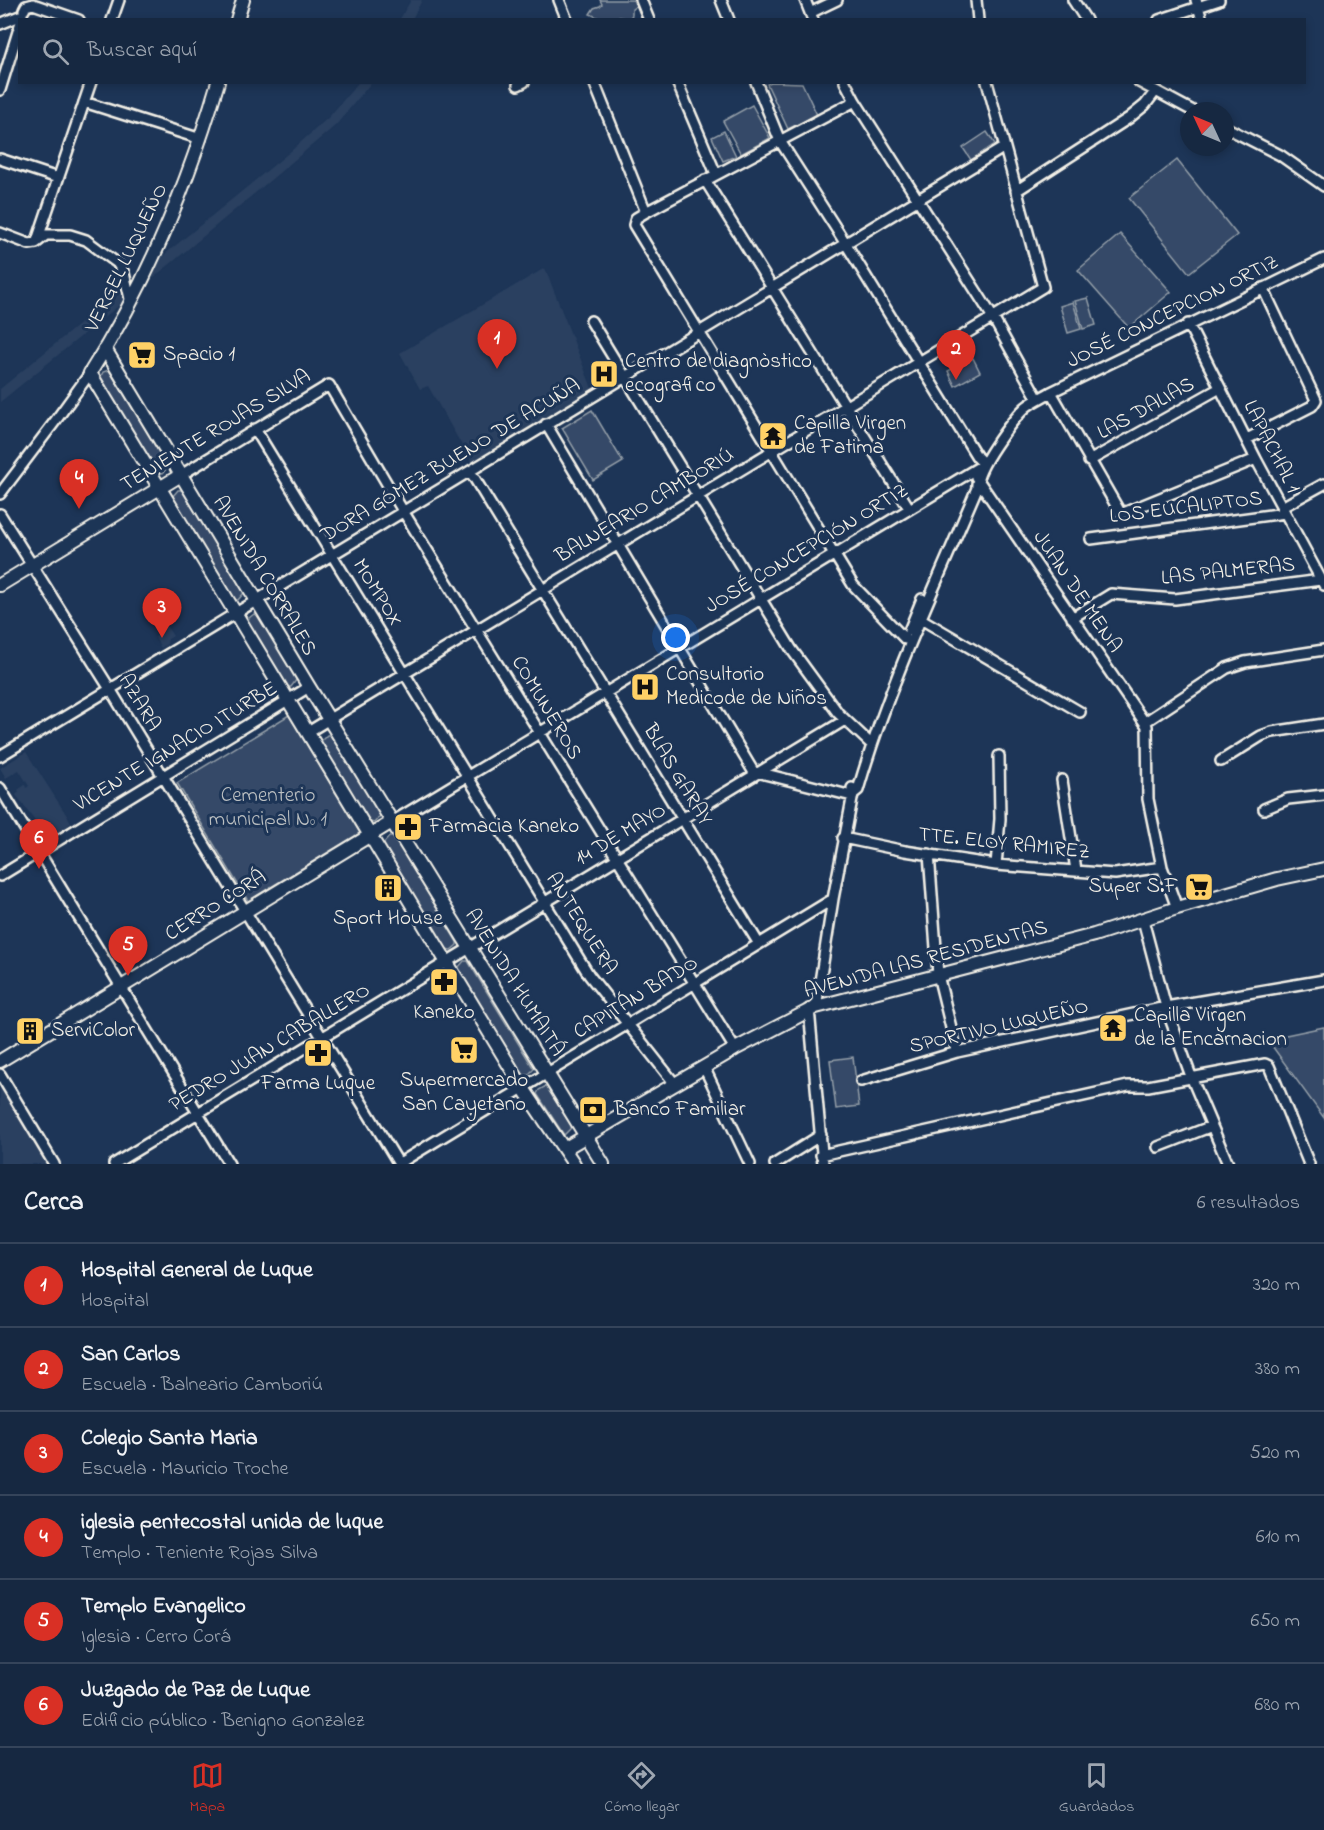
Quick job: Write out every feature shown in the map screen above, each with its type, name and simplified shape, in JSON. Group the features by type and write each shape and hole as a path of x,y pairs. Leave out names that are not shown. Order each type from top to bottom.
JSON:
{"main road":[{"path":"238,18 243,0"},
{"name":"VERGEL LUQUEÑO","path":"90,373 131,303 189,173 217,84"},
{"name":"AVENIDA CORRALES","path":"105,349 392,822"},
{"name":"AVENIDA CORRALES","path":"90,373 234,613 371,834"},
{"name":"TENIENTE ROJAS SILVA","path":"0,585 181,475"},
{"name":"CERRO CORÁ","path":"0,1061 392,822"},
{"name":"AVENIDA HUMAITÁ","path":"392,822 603,1164"},
{"path":"371,834 523,1088 574,1164"},
{"name":"AVENIDA LAS RESIDENTAS","path":"564,1149 735,1049 812,1008 1094,935 1177,908 1286,877 1324,869"}],"street":[{"path":"22,18 23,0"},
{"path":"113,18 119,0"},
{"path":"559,0 566,18"},
{"path":"641,0 648,18"},
{"path":"721,0 728,18"},
{"path":"805,0 812,18 837,0"},
{"path":"976,0 978,18"},
{"path":"1073,0 1085,18"},
{"path":"1164,18 1197,4 1219,0"},
{"path":"22,18 26,6 33,4 73,18"},
{"path":"0,24 18,19"},
{"path":"0,90 18,31"},
{"path":"36,243 90,84"},
{"path":"595,84 646,212"},
{"path":"677,84 716,174"},
{"path":"757,84 780,141 919,360 977,457 984,464 977,481 977,488 918,617 869,743"},
{"path":"846,84 992,316 1038,399"},
{"path":"987,84 1016,191 1129,118 1145,105 1155,92"},
{"path":"1142,84 1180,104"},
{"path":"855,101 646,212 635,220 634,227 860,594 905,639"},
{"path":"84,102 201,139"},
{"path":"1234,132 1280,155 1324,186"},
{"name":"DORA GÓMEZ BUENO DE ACUÑA","path":"0,756 1003,147"},
{"path":"0,159 58,178"},
{"path":"705,180 909,508"},
{"name":"BALNEARIO CAMBORIÚ","path":"308,732 1043,287 1016,191"},
{"path":"0,233 29,244 36,243 43,236 54,235 78,237 92,244 121,268 131,303"},
{"name":"JOSÉ CONCEPCION ORTIZ","path":"1038,399 1324,259"},
{"path":"1247,439 1312,406 1316,400 1263,288"},
{"path":"591,321 792,650 845,720 869,743"},
{"name":"LAPACHAL 1","path":"1188,324 1256,459 1322,578"},
{"name":"VERGEL LUQUEÑO","path":"0,494 90,373"},
{"name":"TENIENTE ROJAS SILVA","path":"181,475 329,385"},
{"name":"COMUNEROS","path":"329,385 403,511 735,1049"},
{"name":"LAS DALIAS","path":"1089,461 1220,388"},
{"path":"1051,392 1089,461 1122,514 1256,459"},
{"name":"JOSÉ CONCEPCIÓN ORTIZ","path":"392,822 984,464 1013,420 1028,405 1038,399"},
{"path":"546,424 753,771 853,795"},
{"name":"MOMPOX","path":"255,429 469,776"},
{"name":"BLAS GARAY","path":"470,471 759,944"},
{"path":"962,476 971,475 977,481"},
{"name":"JUAN DE MENA","path":"977,481 1146,724"},
{"path":"1283,510 1324,484"},
{"name":"LOS EUCALIPTOS","path":"1091,539 1283,510"},
{"name":"AZARA","path":"0,514 110,688 398,1164"},
{"name":"LAS PALMERAS","path":"1072,618 1111,594 1175,599 1322,578"},
{"path":"918,617 905,639 869,743 858,790 853,795 812,1008 822,1160 1128,1086 1148,1086 1268,1064 1309,1164"},
{"path":"918,617 1080,712"},
{"path":"1177,908 1162,867 1148,799 1146,724 1227,668 1245,662 1324,650"},
{"name":"VICENTE IGNACIO ITURBE","path":"0,876 309,687"},
{"name":"14 DE MAYO","path":"446,962 845,720"},
{"path":"1221,761 1260,736 1324,724"},
{"path":"996,865 1000,819 999,756"},
{"name":"ANTEQUERA","path":"469,776 589,975 675,1084"},
{"path":"1062,780 1076,870"},
{"path":"0,788 229,1164"},
{"path":"1264,810 1288,799 1324,795"},
{"name":"TTE. ELOY RAMIREZ","path":"843,838 996,865 1127,873 1162,867"},
{"path":"929,854 938,975 957,1052"},
{"name":"CAPITÁN BADO","path":"398,1164 832,899"},
{"path":"1143,920 1166,1007 1192,1079 1228,1164"},
{"name":"PEDRO JUAN CABALLERO","path":"114,1164 446,962"},
{"name":"SPORTIVO LUQUEÑO","path":"861,1081 957,1052 1166,1007 1324,980"},
{"path":"704,1067 750,1164"},
{"path":"0,1074 54,1164"},
{"path":"1158,1147 1212,1126"},
{"path":"775,1164 821,1135"}],"shaded area":[{"path":"411,0 422,0 413,18 401,18"},
{"path":"357,84 370,84 336,125 0,402 0,389 291,151 329,117"},
{"path":"545,268 593,391 472,463 428,386 420,389 400,353"},
{"path":"153,606 173,636 161,648 155,637 160,634 145,610"},
{"path":"26,752 71,822 61,833 50,840 16,795 18,790 25,785 26,788 29,786 19,770 6,778 0,768"},
{"path":"0,1081 50,1164 0,1164"}],"green space":[{"path":"600,0 633,0 636,6 632,9 630,18 597,18 590,14 594,8 602,4"},
{"path":"767,84 802,84 817,115 788,129"},
{"path":"752,105 770,138 741,154 723,121"},
{"path":"724,131 736,156 723,161 712,137"},
{"path":"987,132 995,144 971,160 963,148"},
{"path":"1177,160 1237,235 1189,273 1129,198"},
{"path":"1120,234 1171,292 1129,328 1078,270"},
{"path":"1088,298 1096,325 1083,329 1075,301"},
{"path":"1073,302 1081,329 1068,333 1060,306"},
{"path":"973,358 980,372 955,386 948,371"},
{"path":"109,370 168,466 163,473 158,473 100,378 103,372"},
{"path":"592,410 623,462 593,480 562,428"},
{"path":"178,490 183,490 244,593 238,600 233,600 172,497"},
{"path":"254,614 258,615 297,679 291,687 286,687 247,622"},
{"name":"Cementerio municipal Nº 1","path":"289,715 360,833 248,901 177,783"},
{"path":"327,735 331,735 381,815 374,823 370,822 320,742"},
{"path":"389,837 394,837 457,942 451,950 446,949 383,844"},
{"path":"464,961 468,961 534,1069 528,1075 524,1076 458,968"},
{"path":"1324,1027 1324,1118 1267,1039"},
{"path":"853,1057 859,1106 836,1109 830,1060"},
{"path":"546,1086 572,1127 564,1135 537,1094"}],"place":[{"name":"Spacio 1","path":"142,355"},
{"name":"Hospital General de Luque","path":"497,369"},
{"name":"Centro de diagnòstico ecografico","path":"604,374"},
{"name":"San Carlos","path":"956,380"},
{"name":"Capilla Virgen de Fatima","path":"773,436"},
{"name":"iglesia pentecostal unida de luque","path":"79,509"},
{"name":"Colegio Santa Maria","path":"162,638"},
{"name":"Consultorio Medicode de Niños","path":"645,687"},
{"name":"Farmacia Kaneko","path":"408,827"},
{"name":"Juzgado de Paz de Luque","path":"39,869"},
{"name":"Super S.F","path":"1199,887"},
{"name":"Sport House","path":"388,888"},
{"name":"Templo Evangelico","path":"128,976"},
{"name":"Kaneko","path":"444,982"},
{"name":"Capilla Virgen de la Encarnacion","path":"1113,1028"},
{"name":"ServiColor","path":"30,1031"},
{"name":"Supermercado San Cayetano","path":"464,1050"},
{"name":"Farma Luque","path":"318,1053"},
{"name":"Banco Familiar","path":"593,1110"}]}
